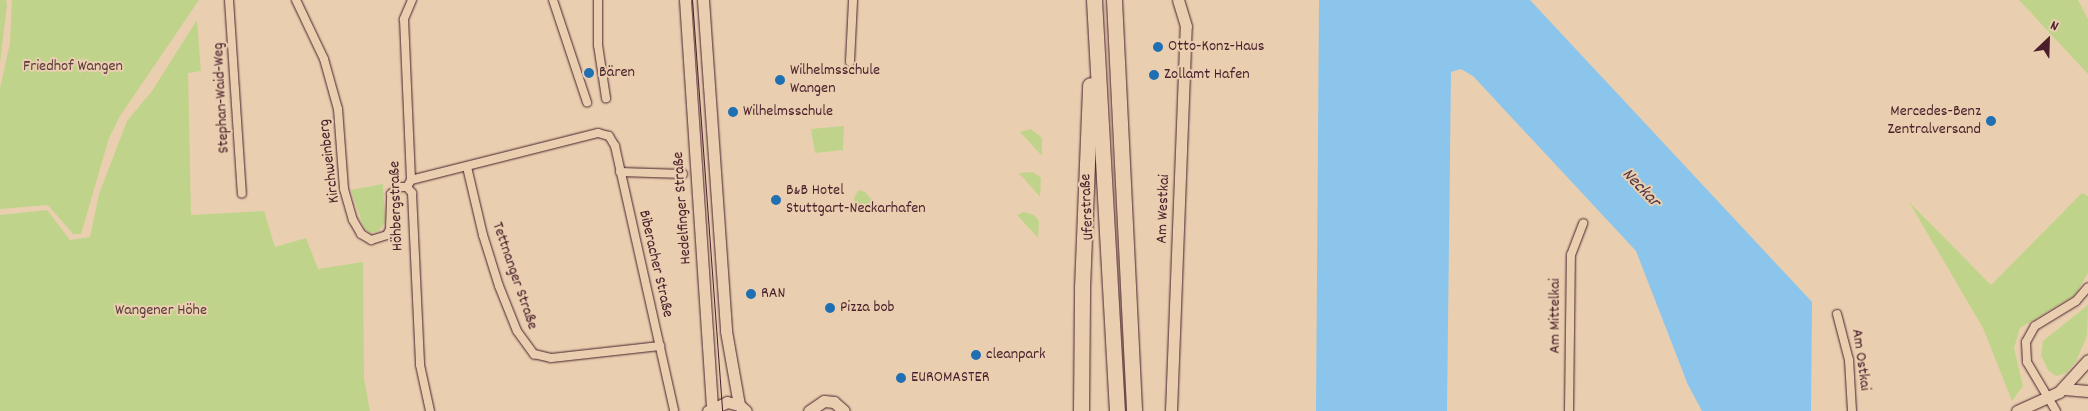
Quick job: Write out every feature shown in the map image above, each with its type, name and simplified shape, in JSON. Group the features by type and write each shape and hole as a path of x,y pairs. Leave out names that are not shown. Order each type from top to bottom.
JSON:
{"highway":[{"name":"Uferstraße","path":"1094,0 1117,411"},
{"path":"1114,0 1134,411"},
{"path":"1081,411 1082,288 1089,85 1097,70"}],"street":[{"name":"Stephan-Waid-Weg","path":"229,0 242,194"},
{"name":"Kirchweinberg","path":"296,0 324,59 338,109 344,189 361,234 378,240 387,235 390,229 391,194 398,187 598,133"},
{"name":"Höhbergstraße","path":"412,0 404,19 409,184 413,200 420,365 430,411"},
{"path":"553,0 587,102"},
{"path":"598,0 598,45 606,98"},
{"name":"Hedelfinger Straße","path":"685,0 710,409"},
{"name":"Hedelfinger Straße","path":"703,0 726,331 743,408"},
{"path":"850,62 853,0"},
{"name":"Am Westkai","path":"1171,411 1186,36 1182,3"},
{"name":"Biberacher Straße","path":"598,133 609,136 615,146 674,411"},
{"name":"Tettnanger Straße","path":"467,167 483,235 499,286 517,331 534,354 551,358 660,346"},
{"path":"620,172 683,174"},
{"name":"Am Mittelkai","path":"1570,411 1570,255 1583,223"},
{"path":"2056,411 2030,369 2025,349 2031,331 2076,301 2088,287"},
{"name":"Am Ostkai","path":"1837,314 1849,360 1852,411"},
{"path":"2017,411 2048,399 2064,388 2088,360"},
{"path":"2064,388 2088,391"},
{"path":"809,411 824,401 834,402 844,411"},
{"path":"710,409 722,402 743,408"}],"green space":[{"path":"0,0 6,0 7,5 0,63"},
{"name":"Friedhof Wangen","path":"12,0 199,0 120,116 109,138 81,234 73,234 48,205 0,209 0,88 10,43"},
{"path":"2019,0 2078,0 2088,19 2088,74"},
{"name":"Wangener Höhe","path":"197,20 201,71 188,73 191,215 264,211 275,247 306,238 318,269 363,262 364,378 370,411 0,411 0,215 47,210 70,240 90,237 99,194 127,121 152,91"},
{"path":"844,126 843,150 815,153 811,129"},
{"path":"1031,129 1042,138 1042,156 1020,132"},
{"path":"1033,172 1041,178 1040,197 1019,173"},
{"path":"383,184 385,222 379,231 370,233 364,228 351,190"},
{"path":"859,190 865,192 881,210 855,205 854,197"},
{"path":"2082,193 2088,196 2088,273 2075,295 2020,328 2014,348 2023,386 2012,401 1983,328 1909,202 1991,285"},
{"path":"1024,212 1034,215 1039,221 1038,238 1017,215"},
{"path":"2088,305 2087,336 2076,361 2066,373 2056,376 2048,370 2041,355 2043,341"}],"water":[{"name":"Neckar","path":"1319,0 1530,0 1812,302 1811,411 1702,411 1688,385 1636,251 1473,76 1461,69 1451,72 1447,411 1316,411"}],"tram line":[{"path":"692,0 722,411"}],"place":[{"name":"Otto-Konz-Haus","path":"1158,47"},
{"name":"Bären","path":"589,73"},
{"name":"Zollamt Hafen","path":"1154,75"},
{"name":"Wilhelmsschule Wangen","path":"780,80"},
{"name":"Wilhelmsschule","path":"733,112"},
{"name":"Mercedes-Benz Zentralversand","path":"1991,121"},
{"name":"B&B Hotel Stuttgart-Neckarhafen","path":"776,200"},
{"name":"RAN","path":"751,294"},
{"name":"Pizza bob","path":"830,308"},
{"name":"cleanpark","path":"976,355"},
{"name":"EUROMASTER","path":"901,378"}]}
